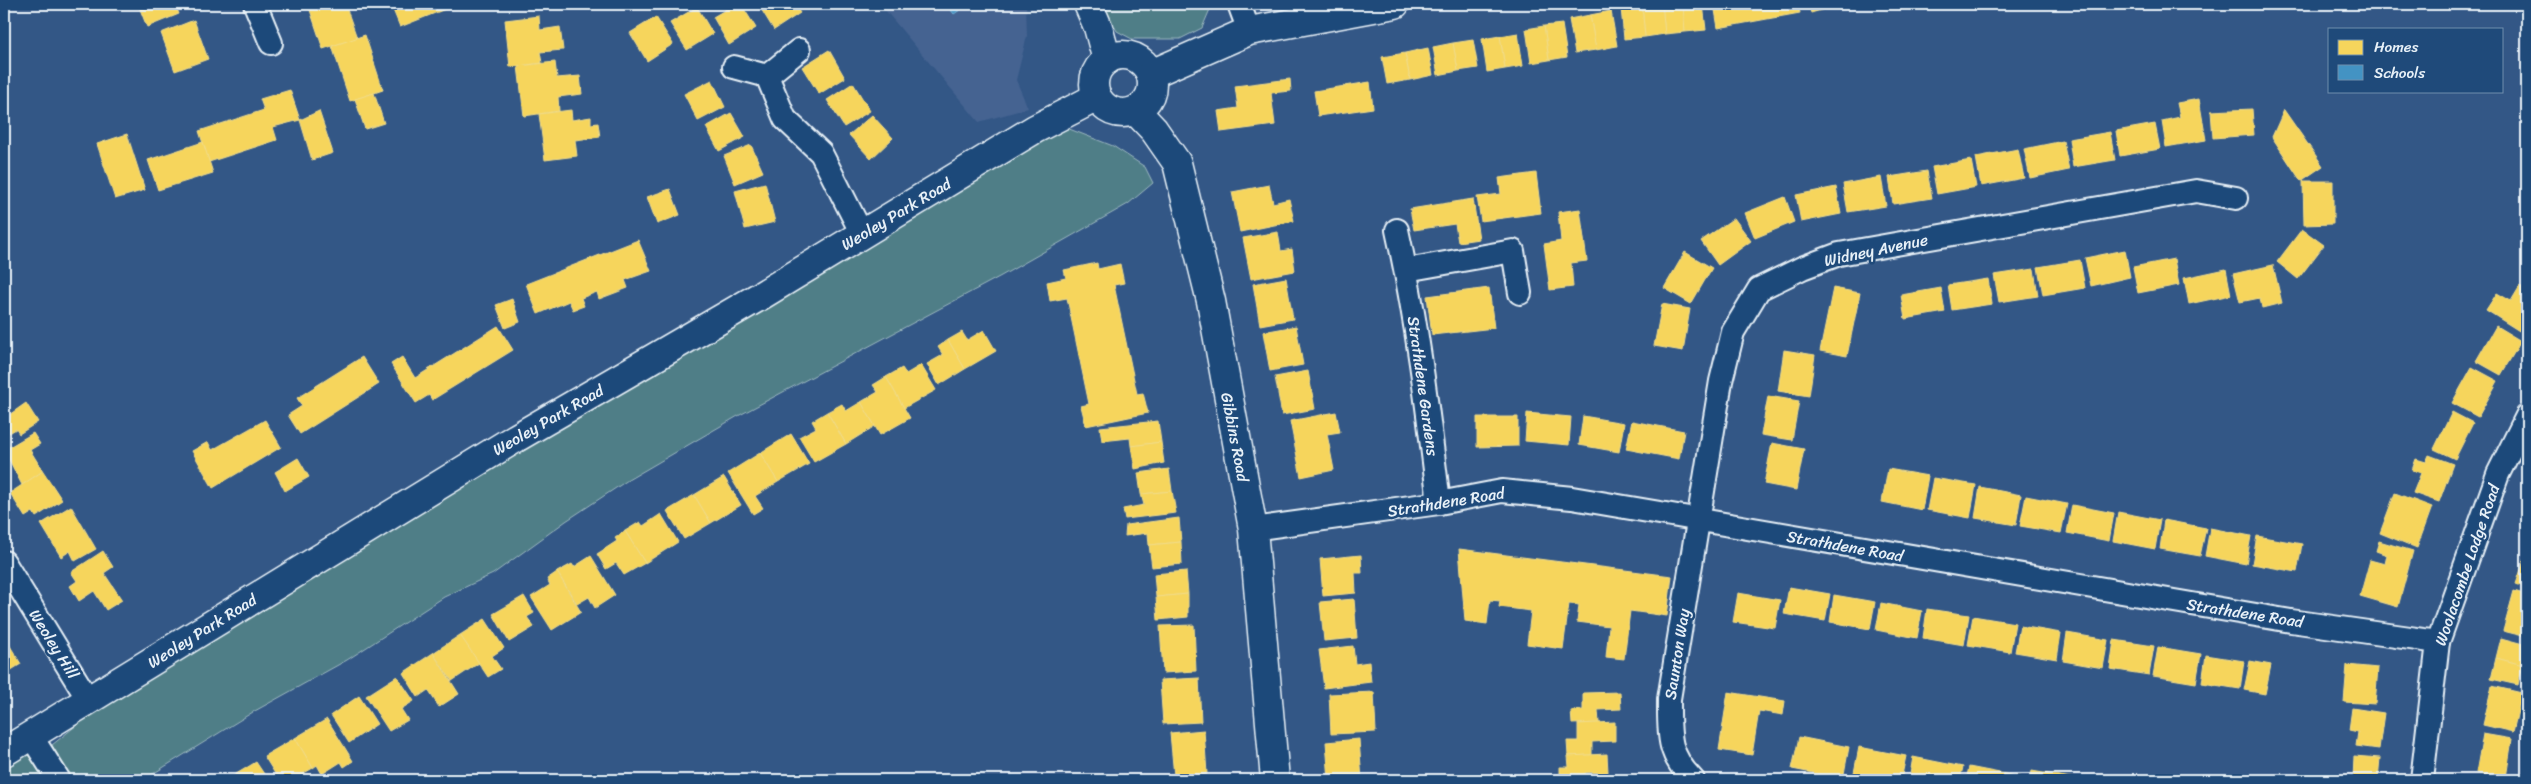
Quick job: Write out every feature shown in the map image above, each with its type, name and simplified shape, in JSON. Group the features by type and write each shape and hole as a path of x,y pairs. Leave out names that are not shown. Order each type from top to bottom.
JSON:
{"street":[{"path":"255,4 271,43"},
{"path":"1088,4 1098,27 1107,60"},
{"path":"1239,4 1249,31"},
{"path":"1151,74 1249,31 1394,4"},
{"path":"767,76 799,50"},
{"path":"1124,54 1133,56 1141,60 1151,74 1153,83 1148,99 1136,111 1127,113 1109,110 1097,97 1094,89 1096,72 1107,60 1124,54"},
{"path":"734,67 767,76"},
{"path":"767,76 786,118 821,153 862,234"},
{"name":"Weoley Park Road","path":"4,752 492,453 687,340 1036,129 1097,97"},
{"name":"Gibbins Road","path":"1136,111 1154,130 1176,163 1211,302 1252,529 1275,780"},
{"name":"Widney Avenue","path":"1698,522 1721,381 1733,332 1759,289 1802,268 1839,254 2196,191 2236,198"},
{"name":"Strathdene Gardens","path":"1397,230 1406,270 1427,400 1439,503"},
{"path":"1406,270 1513,251 1520,293"},
{"name":"Woolacombe Lodge Road","path":"2422,780 2438,642 2498,474 2527,416"},
{"name":"Strathdene Road","path":"1252,529 1439,503 1502,491 1572,498 1698,522 2291,621 2438,642"},
{"name":"Saunton Way","path":"1681,776 1669,742 1669,699 1698,522"},
{"name":"Weoley Hill","path":"4,562 89,701"},
{"path":"31,736 59,780"}],"shaded area":[{"path":"880,4 1026,4 1027,36 1016,80 1028,108 979,122"}],"green space":[{"path":"1102,4 1210,4 1211,7 1202,28 1180,39 1132,39 1117,31"},
{"path":"1059,125 1113,146 1145,167 1153,183 1128,204 1001,276 738,416 628,480 566,521 493,574 444,597 347,660 253,712 143,780 71,780 52,745 103,704"},
{"path":"29,754 48,780 4,780 4,769"}],"building: Homes":[{"path":"138,4 175,4 179,14 147,27"},
{"path":"308,4 345,4 357,38 323,49"},
{"path":"458,4 400,27 391,5"},
{"path":"735,4 741,4 756,28 729,45 713,17"},
{"path":"758,4 794,4 800,13 774,30"},
{"path":"1662,4 1683,4 1685,32 1665,34"},
{"path":"1662,4 1665,34 1645,37 1642,6"},
{"path":"1683,4 1703,4 1706,30 1685,32"},
{"path":"1714,4 1798,4 1800,13 1718,28"},
{"path":"1808,4 1841,4 1811,13"},
{"path":"1642,6 1645,37 1624,39 1621,8"},
{"path":"697,7 713,34 687,50 670,23"},
{"path":"1611,11 1617,46 1596,50 1590,15"},
{"path":"1590,15 1596,50 1575,53 1569,19"},
{"path":"539,16 540,30 560,27 563,50 540,52 542,63 510,67 505,20"},
{"path":"656,17 673,44 647,61 630,33"},
{"path":"194,20 208,59 175,71 161,33"},
{"path":"1562,24 1567,57 1549,60 1544,26"},
{"path":"1544,26 1549,60 1531,63 1526,29"},
{"path":"1518,33 1523,66 1505,69 1500,36"},
{"path":"365,35 383,90 350,101 332,46"},
{"path":"1500,36 1505,69 1487,72 1482,39"},
{"path":"1473,40 1478,68 1458,71 1453,43"},
{"path":"1453,43 1458,71 1438,75 1433,47"},
{"path":"1428,48 1433,75 1410,80 1405,53"},
{"path":"829,50 845,78 819,94 802,67"},
{"path":"1405,53 1410,80 1387,84 1382,57"},
{"path":"555,62 557,78 580,76 582,94 558,97 559,111 524,116 518,66"},
{"path":"1290,79 1291,91 1271,93 1275,125 1221,132 1218,111 1238,108 1235,86"},
{"path":"712,80 725,107 698,121 684,94"},
{"path":"1370,82 1373,108 1318,116 1314,91"},
{"path":"853,83 870,111 844,127 827,100"},
{"path":"290,90 300,120 273,127 277,140 209,162 199,131 264,110 260,99"},
{"path":"374,93 384,123 365,129 355,99"},
{"path":"2199,99 2206,140 2166,147 2162,121 2180,117 2177,103"},
{"path":"2252,109 2254,135 2213,138 2211,111"},
{"path":"571,110 572,120 591,117 591,124 598,123 600,137 575,140 577,156 545,160 539,114"},
{"path":"2284,110 2323,166 2301,181 2272,137"},
{"path":"319,111 333,153 312,160 300,120"},
{"path":"731,113 745,137 719,151 706,127"},
{"path":"872,115 893,138 871,159 849,135"},
{"path":"2155,124 2160,149 2120,156 2116,131"},
{"path":"2110,132 2115,160 2073,167 2069,139"},
{"path":"127,134 145,190 115,199 97,144"},
{"path":"2063,141 2069,170 2030,178 2024,149"},
{"path":"203,142 213,173 158,190 148,160"},
{"path":"751,145 763,172 735,184 724,156"},
{"path":"2018,149 2024,178 1981,186 1976,157"},
{"path":"1971,160 1976,187 1937,194 1932,167"},
{"path":"1927,171 1932,198 1893,204 1889,177"},
{"path":"1536,173 1541,213 1481,221 1477,197 1501,194 1499,178"},
{"path":"1881,177 1886,206 1848,212 1843,184"},
{"path":"2303,181 2333,181 2333,224 2304,225"},
{"path":"765,183 775,222 745,229 735,191"},
{"path":"1269,185 1273,203 1289,199 1294,221 1240,232 1232,192"},
{"path":"1836,187 1841,214 1801,222 1796,195"},
{"path":"670,189 680,215 657,224 647,197"},
{"path":"1785,197 1794,222 1755,238 1745,213"},
{"path":"1473,199 1479,239 1458,242 1455,224 1414,230 1410,209"},
{"path":"1580,209 1587,261 1571,263 1573,287 1550,290 1544,244 1561,241 1558,212"},
{"path":"1734,218 1751,241 1718,265 1701,241"},
{"path":"2302,229 2324,245 2298,279 2277,262"},
{"path":"1278,232 1281,251 1292,249 1295,271 1251,279 1243,238"},
{"path":"638,240 651,271 625,280 628,288 599,299 597,292 581,298 584,306 573,310 569,301 538,314 526,284"},
{"path":"2125,250 2130,277 2091,286 2085,258"},
{"path":"1685,252 1712,268 1691,304 1664,288"},
{"path":"2174,259 2179,285 2138,293 2133,267"},
{"path":"2080,260 2085,288 2043,295 2038,267"},
{"path":"1097,263 1098,269 1120,264 1124,283 1114,285 1137,394 1143,393 1148,413 1086,426 1081,406 1089,404 1067,298 1050,301 1047,282 1066,278 1064,270"},
{"path":"2273,265 2282,303 2262,308 2260,298 2240,302 2233,274"},
{"path":"2034,269 2038,296 1999,302 1994,275"},
{"path":"2226,269 2231,295 2189,304 2184,278"},
{"path":"1286,278 1293,319 1260,325 1253,284"},
{"path":"1988,279 1992,304 1952,310 1948,285"},
{"path":"2520,286 2527,290 2527,329 2524,334 2486,310 2497,293 2511,301"},
{"path":"1489,288 1494,328 1432,335 1427,296"},
{"path":"1833,288 1860,293 1847,356 1820,351"},
{"path":"1941,288 1945,312 1905,319 1901,295"},
{"path":"512,299 520,322 505,328 496,305"},
{"path":"1662,304 1690,309 1683,351 1654,346"},
{"path":"498,326 513,350 432,400 429,395 416,403 391,364 402,357 415,378"},
{"path":"1296,326 1303,365 1270,371 1263,332"},
{"path":"2496,326 2521,341 2501,375 2476,361"},
{"path":"984,330 996,351 965,369 948,340 962,332 967,340"},
{"path":"948,340 965,369 939,385 927,364 943,355 938,347"},
{"path":"1784,350 1815,355 1809,396 1778,391"},
{"path":"362,357 379,384 300,434 288,415 302,406 297,398"},
{"path":"921,365 936,390 904,408 886,377 902,368 906,374"},
{"path":"2472,367 2498,381 2478,417 2452,403"},
{"path":"1308,371 1315,409 1282,415 1275,377"},
{"path":"886,377 910,418 880,435 861,402 878,392 873,385"},
{"path":"1768,396 1799,401 1792,440 1761,435"},
{"path":"861,402 875,426 846,444 827,412 842,404 846,411"},
{"path":"26,403 38,422 19,434 16,429 4,436 4,407 9,415"},
{"path":"827,412 846,444 814,462 799,437 816,428 812,421"},
{"path":"1336,412 1340,432 1327,434 1334,470 1301,477 1290,421"},
{"path":"2452,412 2473,423 2455,459 2434,449"},
{"path":"1527,413 1571,417 1569,445 1525,441"},
{"path":"1583,416 1624,423 1619,452 1579,445"},
{"path":"1477,417 1518,417 1518,446 1477,447"},
{"path":"265,420 281,447 213,488 192,451 208,442 212,450"},
{"path":"1158,421 1161,442 1131,446 1130,438 1102,441 1100,427"},
{"path":"1632,421 1684,431 1679,459 1626,449"},
{"path":"33,433 40,444 30,450 43,471 22,485 4,450"},
{"path":"791,434 809,464 778,482 760,453"},
{"path":"1161,442 1164,463 1135,469 1131,446"},
{"path":"1772,443 1804,449 1796,490 1764,484"},
{"path":"760,453 778,482 755,496 763,508 753,514 728,473"},
{"path":"2429,455 2453,464 2439,502 2413,493 2421,473 2412,470 2416,459 2426,462"},
{"path":"298,458 309,477 285,491 275,472"},
{"path":"1169,469 1172,491 1141,494 1138,473"},
{"path":"1888,469 1928,476 1922,510 1882,502"},
{"path":"43,471 62,500 36,517 33,512 25,517 10,493"},
{"path":"724,477 741,505 711,523 694,495"},
{"path":"1933,478 1976,485 1970,518 1927,510"},
{"path":"1980,487 2021,495 2016,525 1975,518"},
{"path":"1172,491 1176,513 1125,519 1123,509 1144,505 1141,494"},
{"path":"2395,493 2432,507 2417,548 2380,533"},
{"path":"694,495 711,523 684,539 667,511"},
{"path":"2026,496 2067,504 2061,533 2020,526"},
{"path":"2072,505 2114,513 2109,541 2067,533"},
{"path":"71,506 96,549 75,561 70,551 61,557 41,524"},
{"path":"2118,512 2160,520 2155,549 2113,541"},
{"path":"661,514 678,542 645,563 625,531 640,522 643,526"},
{"path":"1179,518 1181,542 1149,545 1148,533 1125,536 1126,525"},
{"path":"2164,520 2206,528 2200,556 2160,549"},
{"path":"2210,528 2251,536 2246,564 2205,556"},
{"path":"625,531 645,563 624,575 616,563 606,569 597,554 617,541 615,538"},
{"path":"2257,536 2302,544 2297,572 2252,564"},
{"path":"2379,541 2413,551 2398,607 2360,596 2370,560 2385,564 2387,555 2376,551"},
{"path":"1181,542 1182,564 1152,567 1149,545"},
{"path":"1459,549 1672,576 1667,616 1630,611 1624,659 1606,657 1609,626 1577,622 1579,605 1569,604 1563,649 1527,644 1531,611 1499,607 1500,601 1490,600 1487,624 1465,621"},
{"path":"103,551 113,567 104,573 122,600 106,610 94,591 79,601 70,586 77,581 71,572"},
{"path":"2527,552 2527,588 2516,584"},
{"path":"1361,555 1362,573 1355,573 1356,593 1323,596 1320,559"},
{"path":"591,556 615,595 595,608 589,597 577,604 557,572 572,564 574,567"},
{"path":"1186,571 1188,594 1156,597 1154,574"},
{"path":"557,572 581,612 552,630 531,597 550,585 547,579"},
{"path":"1789,587 1830,594 1825,621 1784,614"},
{"path":"2514,591 2527,595 2527,637 2503,631"},
{"path":"1738,593 1780,600 1775,628 1733,622"},
{"path":"1188,594 1188,617 1158,620 1156,597"},
{"path":"1834,595 1875,602 1870,629 1830,622"},
{"path":"524,596 534,613 527,617 534,627 509,642 493,614"},
{"path":"1354,599 1357,638 1324,641 1320,602"},
{"path":"1881,603 1922,611 1917,638 1876,630"},
{"path":"1927,609 1969,615 1964,645 1923,638"},
{"path":"1973,616 2015,623 2010,652 1968,645"},
{"path":"485,619 504,648 492,656 501,669 488,677 460,635"},
{"path":"1194,625 1196,671 1163,673 1160,626"},
{"path":"2020,626 2061,633 2057,659 2015,652"},
{"path":"2067,633 2108,640 2103,668 2063,661"},
{"path":"460,635 479,663 452,681 433,653"},
{"path":"4,636 21,664 8,672 4,666"},
{"path":"2501,638 2527,645 2523,665 2496,658"},
{"path":"2114,640 2154,646 2149,675 2110,669"},
{"path":"1353,646 1355,664 1369,662 1371,682 1324,688 1319,650"},
{"path":"2158,647 2201,654 2196,683 2153,676"},
{"path":"433,653 459,694 439,707 428,690 418,697 403,673"},
{"path":"2206,655 2244,661 2240,689 2202,683"},
{"path":"2496,658 2523,665 2518,685 2491,679"},
{"path":"2250,661 2271,665 2265,694 2244,690"},
{"path":"2347,665 2378,668 2375,704 2344,702"},
{"path":"397,676 414,701 401,709 408,720 389,731 366,696"},
{"path":"1199,678 1201,722 1163,724 1160,680"},
{"path":"2492,686 2522,693 2513,732 2483,725"},
{"path":"1374,692 1376,732 1331,734 1329,694"},
{"path":"1620,692 1621,709 1598,710 1599,723 1572,724 1571,711 1583,710 1583,693"},
{"path":"1728,692 1785,701 1783,715 1759,711 1752,755 1719,750"},
{"path":"359,696 377,724 349,743 331,715"},
{"path":"2352,708 2384,713 2379,749 2356,746 2358,732 2349,730"},
{"path":"327,719 353,761 344,767 341,762 322,774 317,765 313,768 295,738"},
{"path":"1615,722 1615,741 1592,742 1592,755 1568,756 1567,741 1578,741 1578,724"},
{"path":"1204,730 1207,774 1174,776 1170,733"},
{"path":"2483,734 2512,739 2506,778 2476,773"},
{"path":"1799,737 1849,747 1843,779 1792,769"},
{"path":"295,738 313,768 304,773 308,780 279,780 264,756"},
{"path":"1359,739 1362,780 1329,780 1326,742"},
{"path":"1859,747 1906,756 1901,780 1853,778"},
{"path":"1607,754 1608,772 1585,773 1585,780 1560,780 1560,767 1569,767 1568,756"},
{"path":"2354,756 2380,758 2378,780 2353,780"},
{"path":"1913,757 1963,767 1960,780 1909,780"},
{"path":"256,762 268,780 228,780 228,779"},
{"path":"1969,767 2020,777 2019,780 1966,780"},
{"path":"2032,771 2082,780 2030,780"},
{"path":"2167,772 2178,780 2161,780"}],"building: Schools":[{"path":"946,4 969,4 954,14"}]}
